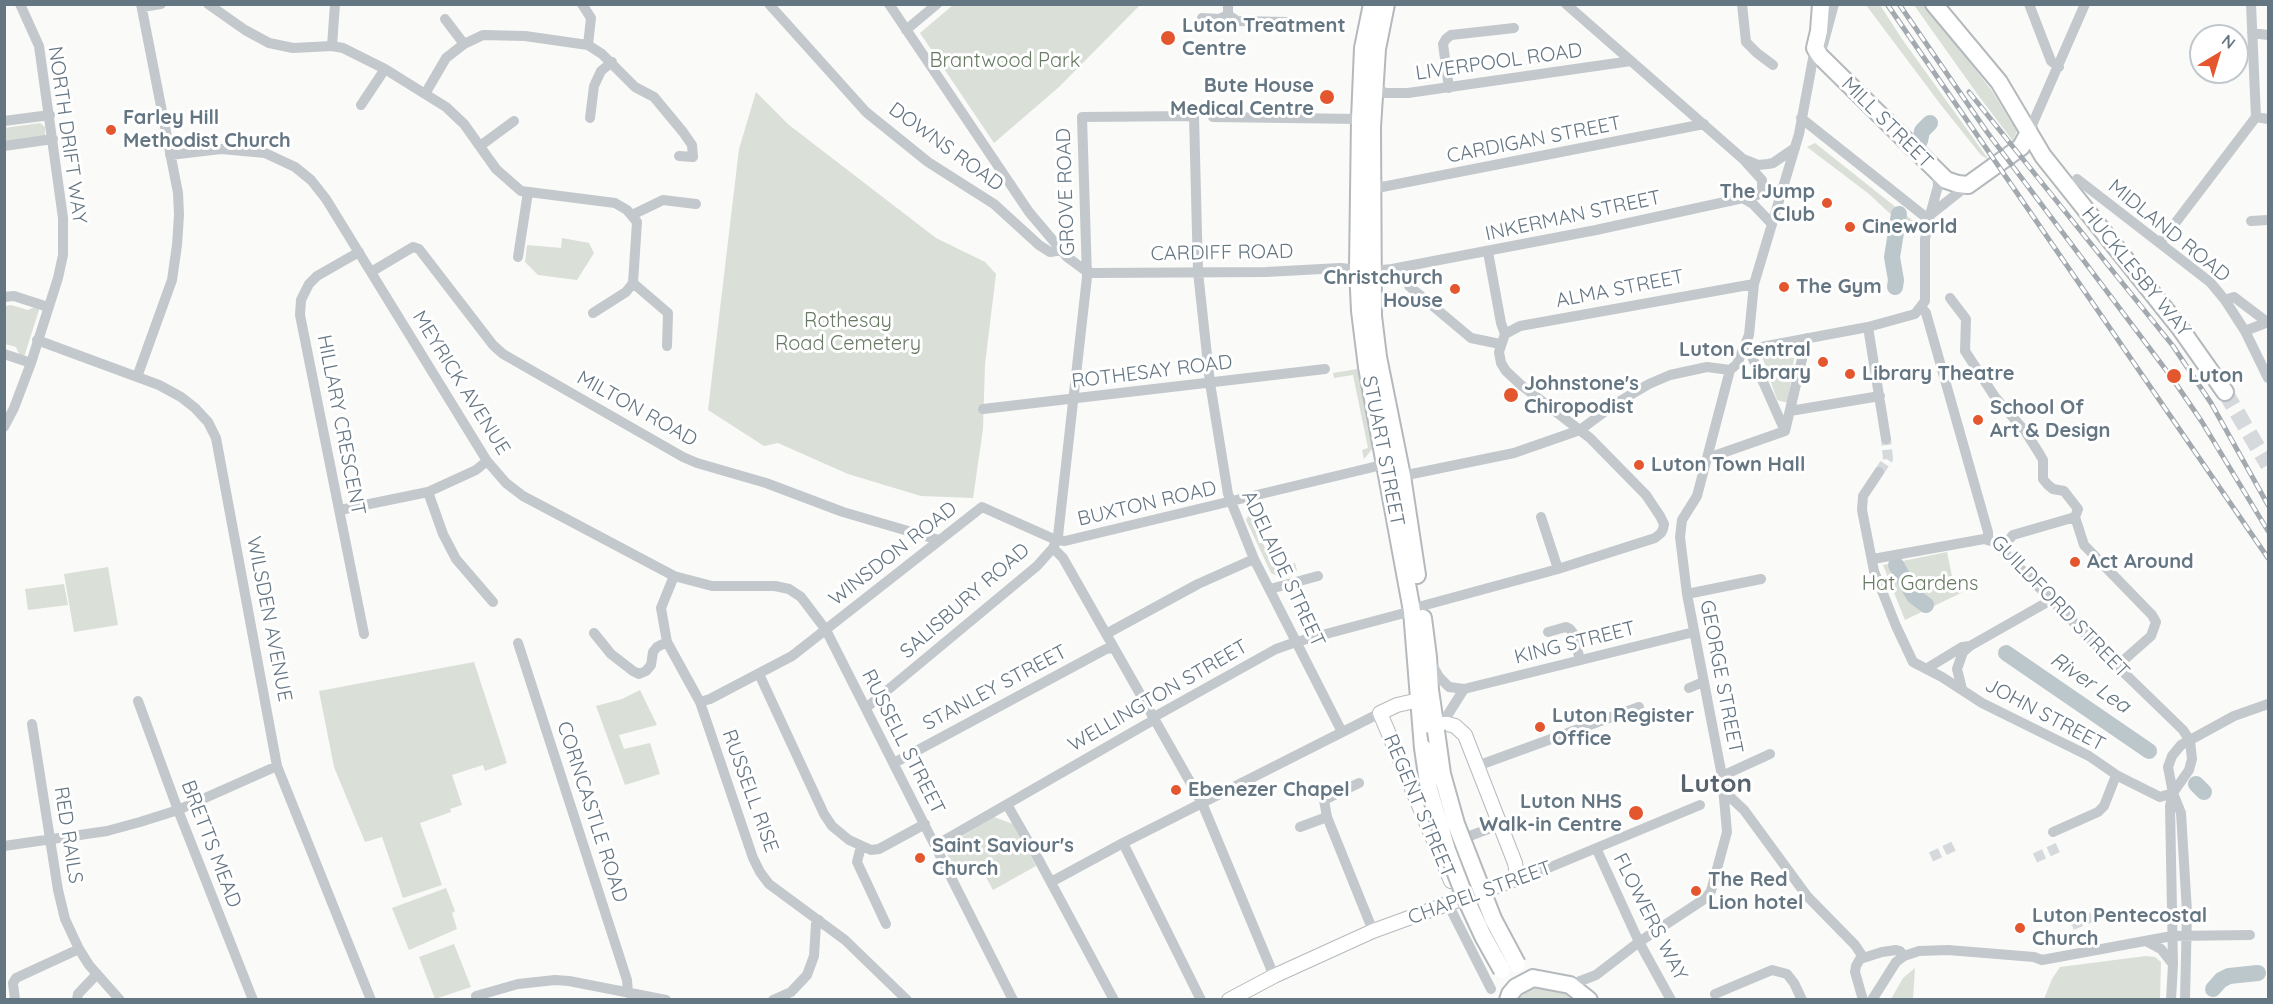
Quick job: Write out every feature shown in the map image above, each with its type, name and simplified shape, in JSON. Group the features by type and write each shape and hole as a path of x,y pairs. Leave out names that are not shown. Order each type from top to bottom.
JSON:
{"highway":[{"name":"STUART STREET","path":"1372,4 1363,48 1359,119 1365,270 1378,357 1402,476 1417,608 1419,700 1423,748 1429,789 1447,850 1465,897 1509,967"},
{"name":"STUART STREET","path":"1386,4 1377,49 1372,181 1360,311 1367,367 1428,657 1430,690 1439,728 1442,774 1456,824 1509,967"},
{"path":"1818,52 1821,4"},
{"name":"HUCKLESBY WAY","path":"1934,4 1999,82 2043,156 2180,328 2225,392"},
{"name":"MILL STREET","path":"1818,52 1942,176 1963,189"},
{"path":"1963,189 2021,147 2029,132"},
{"name":"HUCKLESBY WAY","path":"2021,147 2043,156"},
{"path":"1509,997 1509,967 1533,978 1570,985 1589,999"},
{"path":"1509,997 1523,982 1533,978"}],"main road":[{"path":"1380,713 1397,705 1419,700"},
{"name":"REGENT STREET","path":"1380,713 1437,848 1453,902"},
{"path":"1439,728 1455,726 1465,735 1515,863 1517,875"},
{"name":"CHAPEL STREET","path":"1229,999 1373,931 1509,882 1517,875"}],"street":[{"name":"NORTH DRIFT WAY","path":"4,427 14,408 38,340 63,255 63,218 39,46 20,4"},
{"path":"137,377 163,309 174,268 179,215 178,193 141,6 161,4"},
{"path":"332,46 335,4"},
{"path":"582,4 591,18 588,45"},
{"name":"DOWNS ROAD","path":"769,4 866,112 928,162 994,204 1039,245 1050,252 1062,250"},
{"path":"889,4 1029,212 1062,250 1086,271 1059,531 1054,544 1202,803 1274,976"},
{"path":"906,30 938,4"},
{"path":"1566,4 1756,172 1763,184 1757,195 1744,199"},
{"path":"1742,4 1746,42 1773,65"},
{"path":"1488,252 1503,339 1501,363 1513,379 1580,430 1637,486 1660,516 1682,520 1697,496 1730,370 1737,364 1749,335 1754,284 1795,148 1818,52 1834,4"},
{"path":"2030,4 2050,61 2059,67"},
{"path":"2029,132 2085,4"},
{"path":"2160,243 2256,117 2251,4"},
{"path":"214,6 245,30 269,43 293,48 332,46 353,52 386,69 446,107 464,124 496,169 520,191 615,203 633,215 637,222 633,283 626,292 593,313"},
{"path":"1202,18 1219,19 1228,10 1237,21 1288,22"},
{"path":"445,19 464,44"},
{"path":"1449,88 1443,44 1446,39 1451,35 1514,28"},
{"path":"2252,33 2268,35"},
{"path":"425,94 446,58 464,44 483,35 588,45 612,62 635,87 654,97 692,145 698,158 679,156"},
{"name":"LIVERPOOL ROAD","path":"1374,86 1385,93 1408,93 1631,61"},
{"path":"591,118 594,87 601,72 612,62"},
{"path":"361,105 386,69"},
{"path":"2011,100 2024,109 2031,110 2039,106"},
{"path":"4,121 50,115"},
{"name":"GROVE ROAD","path":"1086,271 1082,117 1194,116"},
{"name":"ADELAIDE STREET","path":"1194,116 1198,272 1210,383 1230,502 1254,559 1342,732"},
{"path":"1213,117 1359,119"},
{"path":"2256,117 2268,119"},
{"path":"1802,118 1929,217 1945,201 1963,189"},
{"path":"480,146 513,121"},
{"name":"CARDIGAN STREET","path":"1372,181 1382,187 1704,124"},
{"path":"4,146 53,139"},
{"path":"1743,159 1758,165 1768,164 1795,148"},
{"name":"MEYRICK AVENUE","path":"170,155 221,149 265,153 280,158 311,180 326,199 488,461 506,483 523,496 674,576 691,582 712,586 775,586 789,589 801,597 826,630"},
{"name":"GUILDFORD STREET","path":"1942,176 1929,217 1925,239 1925,301 1921,307 1926,313 1988,532 1988,539 2002,548 2051,600 2183,730 2190,741"},
{"name":"MIDLAND ROAD","path":"2077,179 2210,282 2245,331 2268,378"},
{"path":"518,257 528,192"},
{"path":"1744,199 1753,204 1772,224"},
{"name":"INKERMAN STREET","path":"1365,270 1392,269 1488,252 1744,199"},
{"path":"633,215 663,200 696,204"},
{"path":"2251,221 2268,220"},
{"name":"MILTON ROAD","path":"371,272 413,247 419,249 493,345 503,354 683,457 697,464 766,483 843,512 939,540"},
{"name":"HILLARY CRESCENT","path":"359,252 317,276 309,284 301,300 300,315 364,634"},
{"name":"CARDIFF ROAD","path":"1086,271 1365,270"},
{"path":"633,283 668,313 667,346"},
{"name":"ALMA STREET","path":"1503,339 1520,326 1754,284"},
{"path":"1409,286 1471,338 1503,339"},
{"path":"4,297 14,296 48,307"},
{"path":"2225,300 2234,297 2268,322"},
{"path":"1950,298 1966,319 1965,351 1995,397 2025,431 2039,453 2043,460 2043,479 2053,489 2064,490 2078,508 2075,517 2078,533 2084,546 2152,615 2156,622 2151,636 2117,666"},
{"path":"1785,431 1754,352 1807,338 1869,327 1915,314 1921,307"},
{"path":"2245,331 2268,322"},
{"path":"1869,327 1886,439"},
{"path":"1785,431 1807,338"},
{"name":"WILSDEN AVENUE","path":"38,340 137,377 181,397 207,422 216,438 277,766 371,999"},
{"path":"4,354 30,363"},
{"path":"1402,476 1514,453 1580,430 1616,404 1670,375 1707,367 1730,370"},
{"name":"ROTHESAY ROAD","path":"983,409 1325,369"},
{"path":"1790,411 1880,396"},
{"path":"1708,458 1785,431"},
{"path":"340,510 428,492 476,470 488,461"},
{"name":"BUXTON ROAD","path":"1054,544 1386,464"},
{"name":"JOHN STREET","path":"1878,472 1865,491 1862,501 1874,571 1884,599 1913,662 1982,702 2089,756 2118,776 2148,790 2163,788 2173,793"},
{"path":"428,492 443,534 456,559 493,602"},
{"name":"WINSDON ROAD","path":"700,702 792,656 982,507 1054,544"},
{"name":"WELLINGTON STREET","path":"936,845 1150,722 1154,717 1276,649 1558,568 1659,536 1664,524 1660,516"},
{"path":"1541,517 1558,568"},
{"path":"2002,548 2013,535 2075,517"},
{"name":"GEORGE STREET","path":"1682,520 1680,537 1687,594 1722,776 1729,796 1744,810 1807,896 1855,945 1863,957"},
{"path":"1872,558 1988,539"},
{"name":"SALISBURY ROAD","path":"866,708 1037,566 1054,544"},
{"path":"1106,634 1198,584 1254,559"},
{"name":"RUSSELL RISE","path":"674,576 661,608 667,642 700,702 753,858 760,872 769,884 845,940 907,999"},
{"path":"1270,590 1318,576"},
{"path":"1687,594 1761,579"},
{"path":"1962,689 1957,669 1963,652 2051,600"},
{"path":"1548,632 1566,627 1570,629 1580,660"},
{"name":"RUSSELL STREET","path":"826,630 1013,999"},
{"name":"KING STREET","path":"1464,689 1694,632"},
{"path":"594,633 611,654 639,674 651,665 653,652 657,646 667,642"},
{"name":"CORNCASTLE ROAD","path":"518,643 627,980 628,993"},
{"path":"1926,669 1962,647 1970,646"},
{"name":"STANLEY STREET","path":"894,763 1106,649 1113,648"},
{"path":"1428,657 1439,677 1449,687 1464,689 1439,728"},
{"path":"759,674 824,814 832,826 849,840 871,850 879,849 925,824"},
{"path":"1689,688 1703,682"},
{"name":"BRETTS MEAD","path":"138,701 178,810 253,999"},
{"path":"2185,999 2187,936 2181,813 2168,776 2168,767 2176,749 2234,716 2268,704"},
{"path":"1477,766 1639,707"},
{"path":"1051,882 1380,713"},
{"name":"RED RAILS","path":"32,724 58,890 65,919 79,949 97,975 120,999"},
{"path":"2171,999 2173,964 2170,810 2173,793 2189,770 2192,751 2190,741"},
{"path":"1570,985 1596,975 1639,942 1706,898 1711,891 1727,832 1722,776 1770,754"},
{"path":"4,846 108,831 178,810 277,766"},
{"path":"2053,832 2101,818 2108,792 2118,776"},
{"path":"1359,783 1324,800 1327,817 1373,931"},
{"path":"2108,792 2128,784 2138,785"},
{"name":"CHAPEL STREET","path":"1517,875 1529,876 1597,850 1700,805"},
{"path":"1006,806 1051,882 1113,999"},
{"path":"1300,827 1327,817"},
{"path":"1437,848 1499,825"},
{"path":"1123,843 1201,999"},
{"path":"861,846 858,862 886,924"},
{"name":"FLOWERS WAY","path":"1597,850 1639,942 1671,999"},
{"path":"1453,902 1491,989"},
{"path":"773,999 791,992 807,975 814,956 816,924 819,920"},
{"path":"1872,999 1894,964 1904,956 1921,950 2034,957 2042,960 2172,936 2250,935"},
{"path":"2146,941 2161,949 2173,964"},
{"path":"15,999 13,983 16,978 79,949"},
{"path":"1863,999 1855,970 1863,957 1896,950 1904,956"},
{"path":"1715,994 1772,970 1787,974 1802,999"},
{"path":"77,999 78,994 97,975"},
{"path":"1589,999 1596,975"},
{"path":"1882,999 1887,977"},
{"path":"476,996 501,988 538,981 569,981 666,999"}],"green space":[{"name":"Brantwood Park","path":"953,5 1140,5 1059,87 994,143 920,33"},
{"path":"1866,5 1880,5 1989,160 1981,155 1941,105"},
{"path":"1914,5 1925,5 1992,91 2017,131 2013,141 1978,95"},
{"name":"Rothesay Road Cemetery","path":"756,92 789,125 936,238 985,262 996,274 985,364 983,429 973,498 921,496 848,474 778,443 764,446 708,410 739,149"},
{"path":"40,123 45,127 45,136 5,144 4,128"},
{"path":"1815,143 1917,224 1915,237 1869,194 1807,147"},
{"path":"562,238 589,243 594,253 577,280 538,275 525,262 527,245 561,248"},
{"path":"11,305 28,310 40,307 24,357 20,356 16,347 5,344 5,306"},
{"path":"1762,356 1794,358 1788,403 1777,400"},
{"path":"1357,369 1361,375 1374,447 1364,459 1362,450 1368,448 1353,375 1334,378 1333,373"},
{"path":"1250,512 1259,543 1263,543 1270,560 1280,568 1295,563 1297,570 1295,572 1279,577 1271,573 1246,520"},
{"name":"Hat Gardens","path":"1947,552 1953,581 1958,580 1963,592 1905,620 1883,565"},
{"path":"108,567 118,625 74,632 64,574"},
{"path":"64,584 68,605 28,610 25,589"},
{"path":"474,662 507,763 485,771 483,765 452,775 462,805 450,809 451,812 420,823 442,885 403,898 382,837 365,842 334,767 319,691"},
{"path":"640,690 657,725 619,735 624,749 650,743 660,774 625,785 596,706 622,699"},
{"path":"994,817 1013,824 1036,866 993,890 977,861 957,871 946,853 951,843"},
{"path":"446,888 455,911 452,913 457,929 409,950 392,908"},
{"path":"454,944 471,987 435,999 419,957"},
{"path":"2146,956 2155,957 2161,962 2160,999 2044,999 2060,967"},
{"path":"1915,968 1913,999 1891,999 1903,978"},
{"path":"1536,986 1571,994 1578,1000 1518,1000 1528,989"}],"waterway":[{"name":"River Lea","path":"1920,141 1922,131 1930,123"},
{"name":"River Lea","path":"1895,287 1892,257 1899,214"},
{"name":"River Lea","path":"1896,565 1914,596 1926,605"},
{"name":"River Lea","path":"2006,653 2149,751"},
{"name":"River Lea","path":"2196,784 2204,792"},
{"name":"River Lea","path":"2213,989 2221,980 2229,976 2258,973"}],"tunnel":[{"path":"2225,392 2268,465"},
{"path":"1879,472 1888,459 1886,439"},
{"path":"1931,857 1956,845"},
{"path":"2035,858 2059,847"},
{"path":"2072,925 2092,917"}],"railway":[{"path":"1887,4 2268,558"},
{"path":"1899,4 1987,132 2172,378 2202,422 2268,531"},
{"path":"1969,92 2173,346 2211,403 2268,505"}],"place":[{"name":"Luton Treatment Centre","path":"1168,38"},
{"name":"Bute House Medical Centre","path":"1327,97"},
{"name":"Farley Hill Methodist Church","path":"111,130"},
{"name":"The Jump Club","path":"1827,203"},
{"name":"Cineworld","path":"1850,227"},
{"name":"The Gym","path":"1784,287"},
{"name":"Christchurch House","path":"1455,289"},
{"name":"Luton Central Library","path":"1823,362"},
{"name":"Library Theatre","path":"1850,374"},
{"name":"Luton","path":"2174,376"},
{"name":"Johnstone's Chiropodist","path":"1511,395"},
{"name":"School Of Art & Design","path":"1978,420"},
{"name":"Luton Town Hall","path":"1639,465"},
{"name":"Act Around","path":"2075,562"},
{"name":"Luton Register Office","path":"1540,727"},
{"name":"Ebenezer Chapel","path":"1176,790"},
{"name":"Luton NHS Walk-in Centre","path":"1636,813"},
{"name":"Saint Saviour's Church","path":"920,858"},
{"name":"The Red Lion hotel","path":"1696,891"},
{"name":"Luton Pentecostal Church","path":"2020,928"}],"district":[{"name":"Luton","path":"1716,784"}]}
